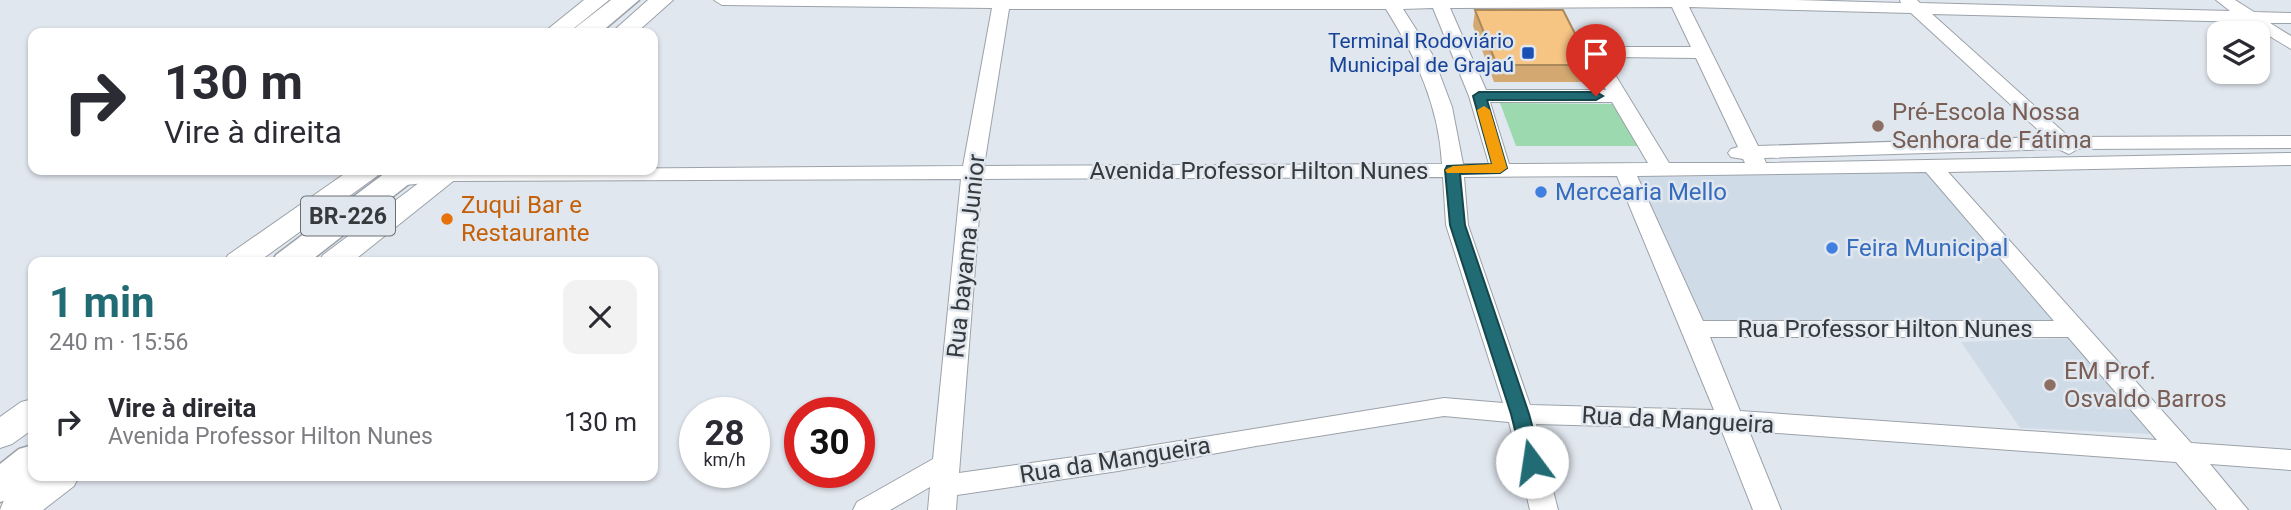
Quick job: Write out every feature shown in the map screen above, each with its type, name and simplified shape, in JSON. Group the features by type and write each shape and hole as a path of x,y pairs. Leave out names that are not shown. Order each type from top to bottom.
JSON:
{"highway":[{"path":"591,28 627,0"},
{"name":"BR-226","path":"294,257 388,175"},
{"path":"0,486 28,464"}],"main road":[{"path":"561,28 598,0"},
{"path":"628,28 662,0"},
{"path":"247,257 387,175"},
{"path":"340,257 446,175"},
{"path":"0,435 28,415"},
{"path":"17,510 55,481"}],"street":[{"path":"722,0 1144,5 1389,1 1909,3 2291,18"},
{"path":"2224,0 2291,44"},
{"path":"1389,1 1423,54 1442,107 1452,162 1457,225 1520,414 1545,510"},
{"path":"1438,1 1479,96 1498,162"},
{"path":"1677,1 1755,161"},
{"name":"Rua bayama Junior","path":"944,487 974,166 1001,3"},
{"path":"1909,3 2084,162"},
{"path":"1657,162 1600,65 1600,59 1611,52 1701,54"},
{"path":"1423,54 1463,55"},
{"path":"1479,96 1620,96"},
{"name":"Avenida Professor Hilton Nunes","path":"1755,161 2063,143 2291,142"},
{"name":"Avenida Professor Hilton Nunes","path":"658,158 974,166"},
{"name":"Avenida Professor Hilton Nunes","path":"658,170 1755,161 1933,167 2291,159"},
{"name":"Avenida Professor Hilton Nunes","path":"1498,162 1624,169 1657,162"},
{"path":"1933,167 2234,510"},
{"path":"1624,169 1694,329 1767,510"},
{"name":"Rua Professor Hilton Nunes","path":"1694,329 2076,329"},
{"name":"Rua da Mangueira","path":"867,510 944,487 1444,407 1520,414 1729,420 2291,460"}],"shaded area":[{"name":"Feira Municipal","path":"1931,171 2063,323 1700,325 1634,174"},
{"name":"EM Prof. Osvaldo Barros","path":"2069,338 2150,434 2020,428 1961,342"}],"green space":[{"path":"1500,103 1616,104 1638,146 1516,146"}],"building":[{"path":"1475,10 1563,10 1591,65 1497,65"}],"slow traffic":[{"path":"1453,170 1500,168 1484,110"}],"place":[{"name":"Terminal Rodoviário Municipal de Grajaú","path":"1528,53"},
{"name":"Pré-Escola Nossa Senhora de Fátima","path":"1878,126"},
{"name":"Mercearia Mello","path":"1541,192"},
{"name":"Zuqui Bar e Restaurante","path":"447,219"},
{"name":"Feira Municipal","path":"1832,248"},
{"name":"EM Prof. Osvaldo Barros","path":"2050,385"}],"route":[{"path":"1532,462 1520,414 1457,225 1452,170 1500,168 1479,96 1596,96"}]}
